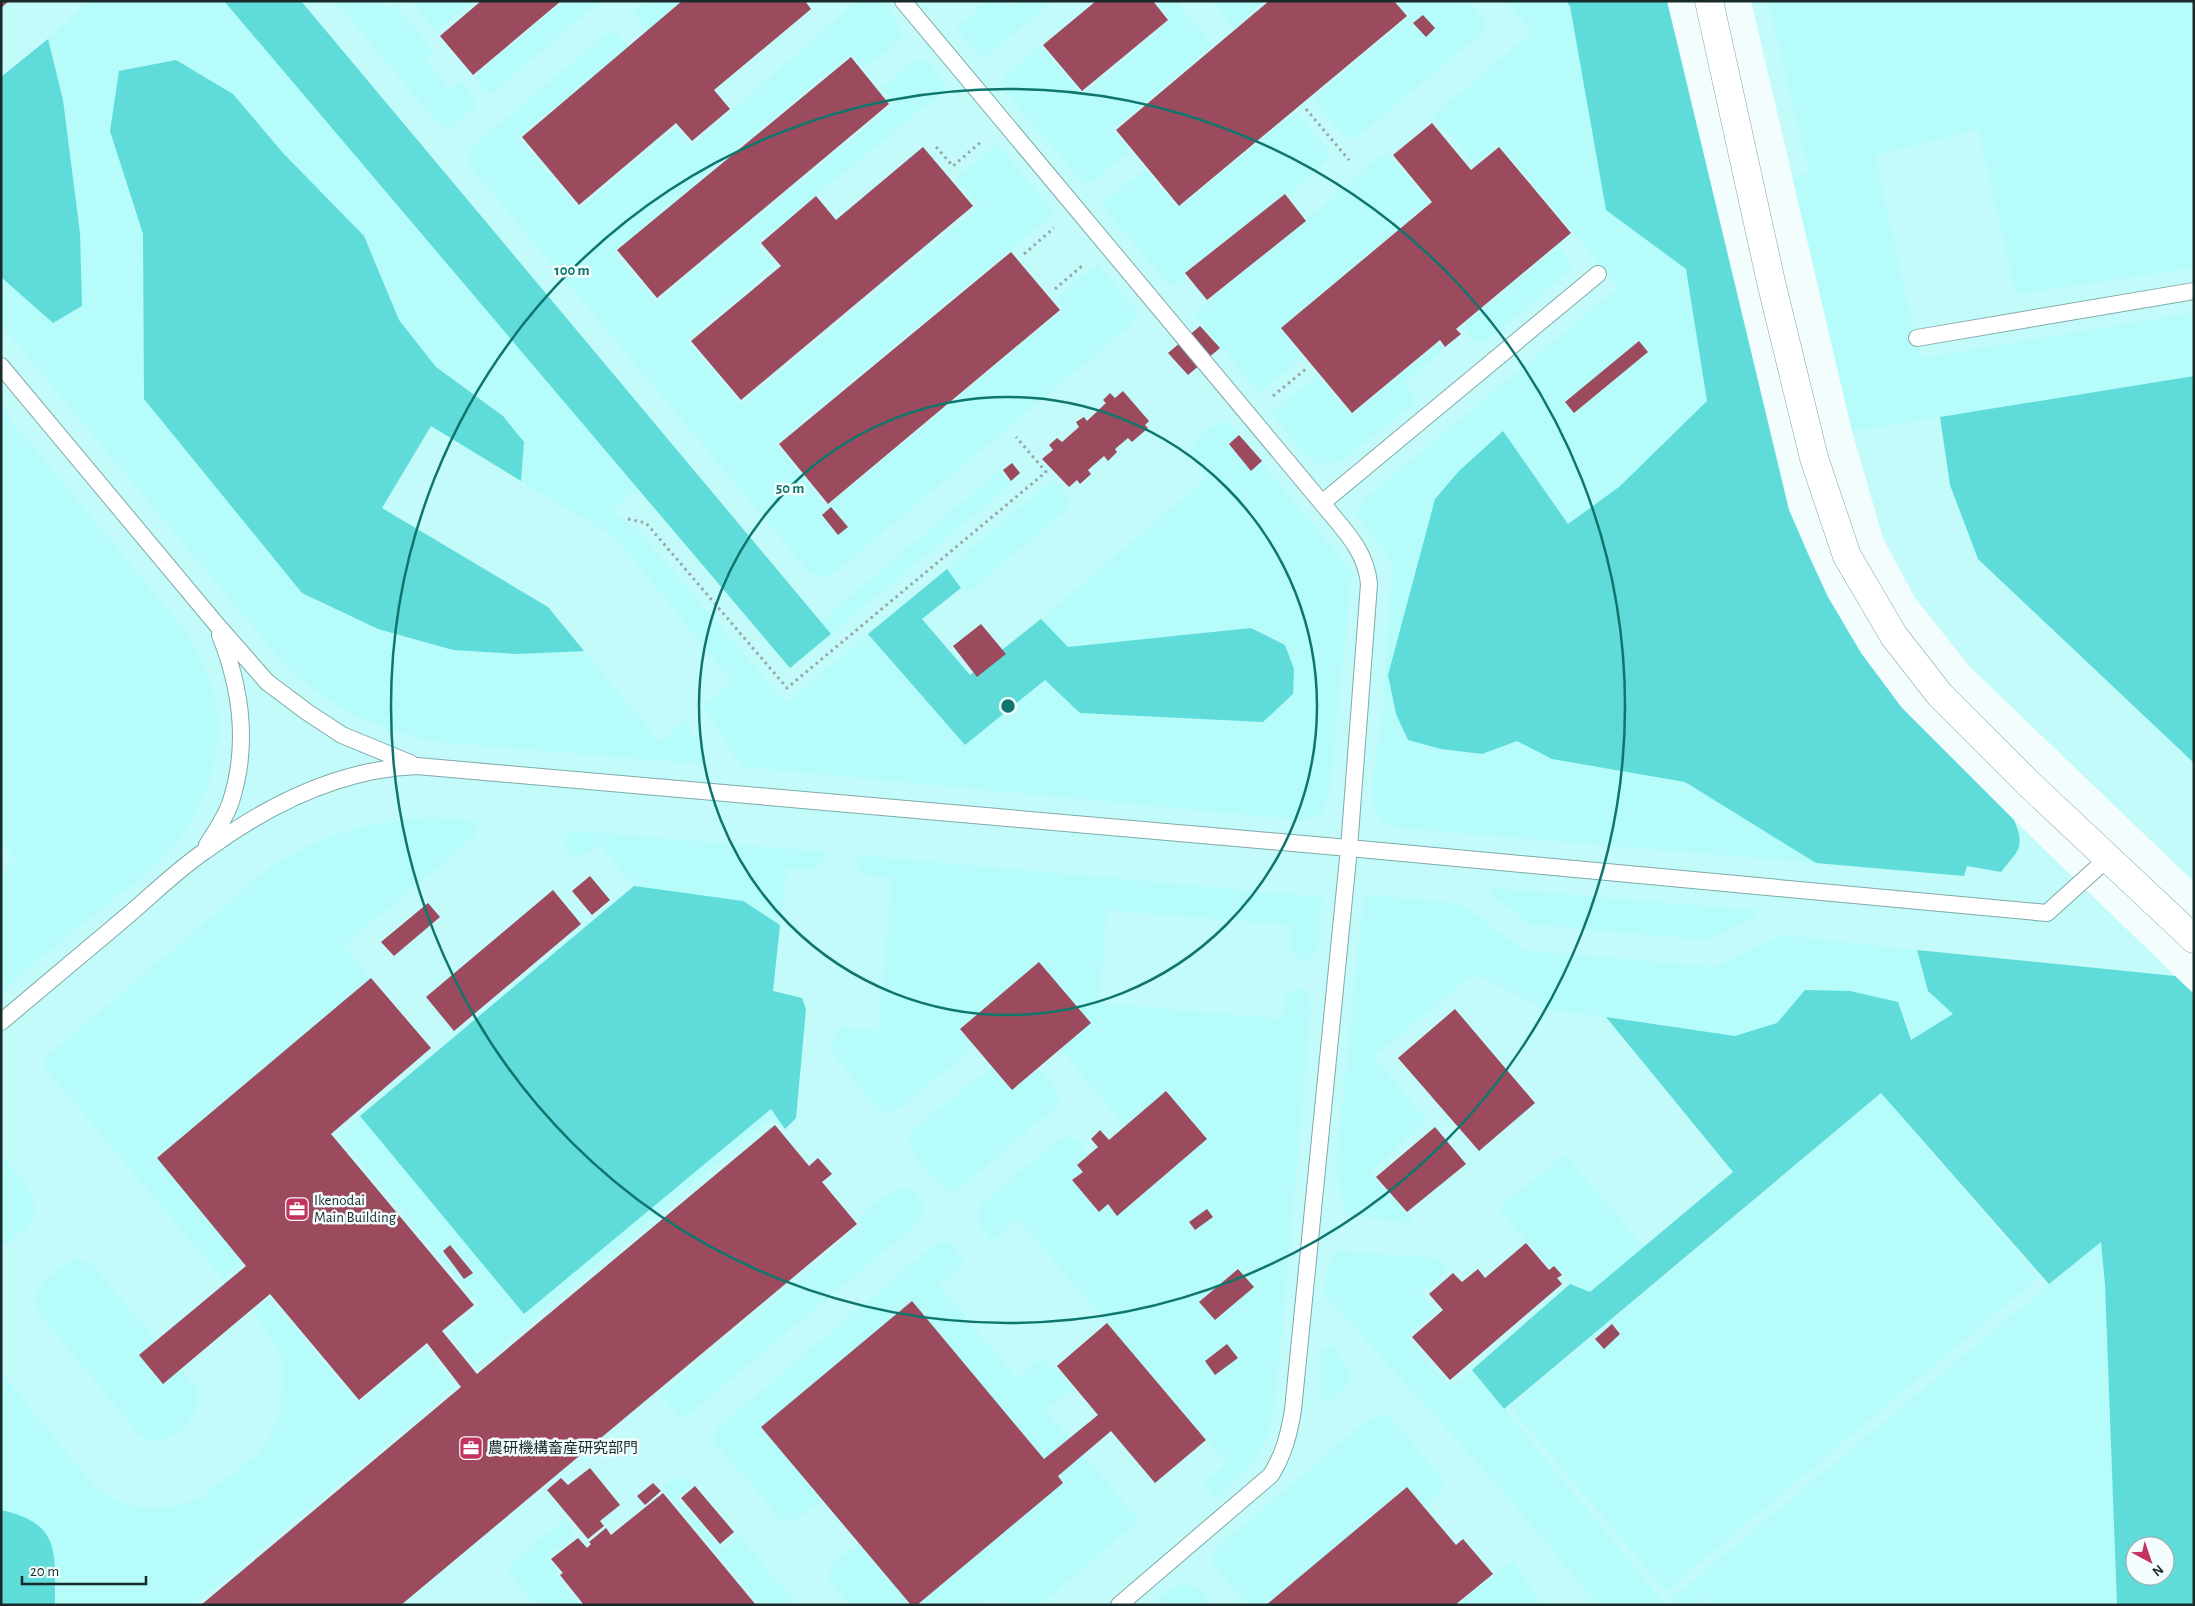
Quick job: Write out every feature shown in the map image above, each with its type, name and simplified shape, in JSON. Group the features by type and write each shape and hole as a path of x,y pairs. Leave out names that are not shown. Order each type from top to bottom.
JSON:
{"street":[{"path":"1709,1 1771,282 1814,458 1847,556 1894,636 1940,695 2029,784 2194,939"}],"lane":[{"path":"903,1 1322,502 1362,554 1368,568 1369,584 1349,848 1293,1410 1288,1440 1282,1458 1271,1475 1119,1605"},
{"path":"1322,502 1598,274"},
{"path":"1917,338 2194,291"},
{"path":"1,366 217,626 267,682 342,735 417,766"},
{"path":"203,852 220,826 231,801 241,741 240,708 232,665 217,626"},
{"path":"1,1022 203,852 240,826 318,788 357,774 390,767 417,766 1349,848 2046,913 2108,858"}],"path":[{"path":"1306,109 1349,160"},
{"path":"936,147 952,166 1004,122"},
{"path":"1024,254 1078,209"},
{"path":"1055,289 1107,245"},
{"path":"1249,415 1307,368"},
{"path":"628,520 646,523 787,688 1046,472 1016,437"}],"shaded area":[{"path":"1,1 1667,1 1789,510 1828,597 1861,653 1902,708 2014,820 2194,994 2194,1605 1,1605"},
{"path":"89,1 224,1 638,489 612,510 643,536 786,703 868,634 965,745 1045,680 1252,628 1068,647 1041,619 1207,478 1189,455 1199,438 1226,420 1352,572 1329,797 1320,816 1302,820 745,767 734,756 703,705 732,681 615,537 521,481 524,442 503,416 436,367 399,320 364,236 283,153 232,94 176,60 110,131 143,234 144,399 302,593 378,629 453,650 517,654 584,651 659,741 685,720 707,759 701,764 425,741 357,718 313,689 279,658 1,325 1,277 53,322 80,233 63,100 48,39"},
{"path":"224,1 301,1 831,634 790,668"},
{"path":"335,1 379,1 387,10 394,3 434,52 425,60 450,89 459,81 479,104 452,128 440,126"},
{"path":"411,1 473,1 436,32"},
{"path":"564,1 601,1 489,95 474,77"},
{"path":"647,1 682,1 648,31 633,14"},
{"path":"857,1 879,1 895,17 902,34 893,45 865,68 850,53 613,252 656,303 895,104 881,88 915,61 928,61 943,81 944,91 756,244 775,265 687,341 741,405 980,207 956,178 997,144 1055,213 776,443 826,507 1064,309 1056,298 1098,264 1138,312 1133,323 838,570 822,578 809,572 468,164 468,150 610,31 619,36 628,47 517,138 579,209 676,128 691,146"},
{"path":"987,1 1002,1 1009,8 1017,1 1053,1 986,57 979,56 958,31 959,25"},
{"path":"1156,1 1176,1 1213,45 1112,130 1130,151 1094,181 1083,183 1001,87 1002,79 1040,45 1083,95 1171,20"},
{"path":"1212,1 1265,1 1233,28"},
{"path":"1398,1 1469,1 1486,22 1485,30 1356,138 1346,138 1313,99 1410,16"},
{"path":"1506,1 1566,1 1570,6 1606,209 1686,269 1707,401 1619,487 1568,524 1503,432 1459,471 1435,499 1482,754 1517,741 1552,759 1685,782 1816,863 1389,827 1376,814 1372,787 1383,710 1392,567 1385,551 1357,516 1363,500 1619,287 1499,144 1474,164 1433,116 1532,32"},
{"path":"1566,1 1667,1 1789,510 1828,597 1861,653 1902,708 2014,820 2018,829 2020,843 2016,853 2001,872 1967,866 1964,876 1816,863 1685,782 1552,759 1517,741 1482,754 1441,749 1408,740 1396,714 1388,675 1435,499 1459,471 1503,431 1568,524 1619,487 1707,401 1686,269 1606,210 1570,6"},
{"path":"1751,1 2194,1 2194,882 1970,667 1915,598 1883,538 1852,431"},
{"path":"1768,1 2194,1 2194,268 2016,294 1978,129 1875,156 1920,358 2194,312 2194,376 1852,431 1793,179 1809,172"},
{"path":"48,39 63,100 80,233 82,306 53,323 1,277 1,77"},
{"path":"176,60 233,94 283,153 364,236 399,320 436,367 503,416 524,442 521,481 431,426 382,508 548,607 584,651 517,654 453,650 378,629 302,593 144,399 143,234 110,131 119,71"},
{"path":"1296,112 1328,150 1327,161 1289,194 1285,193 1183,274 1185,278 1176,285 1167,283 1104,208 1107,199 1145,170 1178,208"},
{"path":"1386,152 1429,202 1281,328 1302,357 1259,393 1194,314"},
{"path":"1559,246 1571,265 1570,271 1485,342 1476,342 1462,327"},
{"path":"1440,343 1444,349 1404,384 1415,397 1413,404 1341,461 1332,464 1315,462 1296,444 1271,413 1317,376 1351,416"},
{"path":"2194,376 2194,763 1978,559 1950,485 1940,417"},
{"path":"1,408 183,628 196,649 215,697 218,741 210,779 203,798 172,848 144,874 1,991 1,872 17,859 1,841"},
{"path":"999,471 1010,485 831,634 820,622"},
{"path":"1053,479 1068,496 1069,508 967,593 947,569"},
{"path":"947,569 961,588 922,619 970,675 1041,619 1068,647 1251,628 1285,645 1294,669 1293,694 1263,722 1080,713 1045,680 965,745 868,634"},
{"path":"428,817 477,821 476,835 343,946 371,978 157,1158 242,1260 223,1279 45,1068 46,1057 274,864 316,842 363,826"},
{"path":"567,830 827,852 820,865 816,868 787,868 773,991 802,998 806,1009 796,1118 785,1129 771,1118 477,1367 449,1331 480,1305 338,1135 634,886 599,844 576,861 566,851"},
{"path":"858,855 1322,897 1318,948 1308,961 1298,958 1290,945 1292,925 1107,910 1099,1003 1283,1019 1286,994 1299,988 1308,994 1311,1007 1275,1403 1263,1446 1257,1457 1240,1476 1216,1497 1204,1483 1227,1463 1018,1219 992,1240 982,1228 978,1215 981,1204 1059,1140 1069,1136 1078,1141 1089,1154 1077,1165 1083,1172 1072,1181 1099,1211 1108,1204 1118,1215 1207,1139 1167,1092 1125,1126 1060,1048 1039,962 960,1028 975,1046 900,1108 887,1113 877,1108 834,1055 832,1042 841,1027 878,1031 892,879 867,876 856,865"},
{"path":"634,886 743,901 780,925 773,991 802,998 806,1009 796,1118 785,1129 771,1109 524,1314 360,1116"},
{"path":"1495,888 1754,910 1759,912 1754,918 1708,940 1528,924 1488,890"},
{"path":"1364,894 1461,904 1523,950 1714,967 1784,935 1917,950 1928,991 1953,1014 1911,1040 1805,990 1777,1023 1735,1036 1544,1008 1475,974 1373,1056 1427,1120 1370,1173 1416,1225 1345,1214 1336,1166"},
{"path":"1917,950 2175,976 2194,994 2194,1605 2117,1605 2105,1284 2101,1242 2049,1284 1881,1093 1504,1409 1472,1370 1570,1284 1590,1292 1733,1172 1606,1017 1735,1036 1777,1023 1805,990 1850,991 1898,1002 1911,1040 1953,1014 1928,991"},
{"path":"992,1067 1038,1068 1056,1090 1059,1101 1057,1106 959,1189 952,1192 945,1190 915,1155 911,1147 911,1131"},
{"path":"1881,1093 2038,1278 1666,1591 1510,1407"},
{"path":"1,1155 30,1192 34,1203 34,1213 30,1223 21,1233 1,1244"},
{"path":"1565,1155 1644,1247 1589,1293 1570,1284 1554,1263 1549,1266 1498,1208"},
{"path":"905,1187 914,1193 924,1206 920,1221 687,1416 681,1418 660,1395 863,1225 858,1218 894,1189"},
{"path":"2101,1241 2105,1284 2117,1605 1704,1605 1727,1583 1699,1605 1598,1605 1504,1492 1325,1295 1329,1263 1337,1251 1438,1258 1448,1271 1420,1293 1435,1311 1406,1337 1449,1387 1472,1370 1665,1604"},
{"path":"943,1242 953,1246 963,1259 963,1265 939,1285 1017,1379 1042,1358 1074,1387 1045,1410 1139,1520 1040,1605 1001,1605 992,1596 982,1605 917,1605 1063,1483 912,1301 762,1427 822,1499 803,1515 793,1520 781,1519 714,1442 715,1430 929,1249"},
{"path":"77,1259 86,1262 96,1269 198,1390 195,1410 191,1418 170,1436 151,1442 138,1433 38,1312 36,1295 38,1290 48,1278 64,1265"},
{"path":"269,1299 359,1404 425,1350 455,1386 193,1605 55,1605 54,1550 7,1511 1,1510 1,1372 94,1486 117,1501 143,1508 174,1507 201,1497 257,1455 269,1439 279,1416 284,1367 276,1346 254,1312"},
{"path":"1332,1346 1351,1372 1350,1384 1327,1404 1319,1397 1320,1354 1324,1347"},
{"path":"1378,1416 1391,1417 1443,1480 1442,1491 1425,1508 1407,1487 1266,1605 1248,1605 1211,1562 1217,1548 1367,1420"},
{"path":"688,1479 693,1484 676,1498 723,1549 739,1536 798,1605 760,1605 662,1487 672,1480"},
{"path":"1,1510 21,1516 35,1523 45,1532 51,1543 54,1556 55,1605 1,1605"},
{"path":"564,1519 575,1532 546,1558 557,1572 554,1574 579,1605 536,1605 506,1569"},
{"path":"859,1543 911,1605 850,1605 829,1581 831,1566"},
{"path":"1512,1561 1544,1605 1456,1605"},
{"path":"1186,1582 1197,1588 1212,1605 1153,1605 1175,1587"}],"building":[{"path":"1,1 9,1 1,8"},
{"path":"481,1 561,1 473,75 440,36"},
{"path":"682,1 805,1 811,9 714,90 730,109 692,141 676,123 579,205 522,137"},
{"path":"1096,1 1153,1 1168,20 1082,91 1043,45"},
{"path":"1269,1 1394,1 1407,16 1179,206 1116,130"},
{"path":"1423,15 1435,28 1426,37 1413,23"},
{"path":"851,57 889,104 657,298 617,250"},
{"path":"1432,123 1471,170 1499,147 1571,233 1456,329 1461,334 1445,347 1440,340 1352,413 1281,328 1432,202 1393,155"},
{"path":"923,147 973,206 741,400 691,341 781,266 761,243 816,196 836,220"},
{"path":"1285,194 1306,221 1207,300 1185,273"},
{"path":"1011,252 1060,310 828,504 779,444"},
{"path":"1200,326 1220,348 1188,375 1168,353"},
{"path":"1639,341 1648,352 1574,413 1565,402"},
{"path":"1123,391 1149,421 1145,425 1148,428 1132,442 1128,438 1115,449 1117,452 1108,461 1104,456 1088,470 1091,474 1080,484 1077,480 1069,487 1042,459 1053,450 1049,445 1057,438 1062,442 1079,427 1076,422 1084,417 1087,421 1106,403 1103,400 1110,393 1115,398"},
{"path":"1239,435 1262,461 1251,471 1229,444"},
{"path":"1012,463 1020,473 1011,481 1003,470"},
{"path":"831,507 848,527 838,535 822,515"},
{"path":"981,624 1006,654 977,677 953,646"},
{"path":"590,876 610,900 592,915 572,891"},
{"path":"553,890 581,924 454,1031 426,997"},
{"path":"428,903 440,917 394,956 381,942"},
{"path":"1039,962 1091,1023 1012,1090 960,1029"},
{"path":"371,978 431,1048 331,1134 474,1305 442,1331 477,1374 775,1125 809,1166 818,1158 832,1174 822,1182 857,1224 401,1605 201,1605 461,1387 427,1343 359,1400 270,1294 163,1384 139,1355 246,1266 157,1158"},
{"path":"1455,1009 1535,1103 1479,1151 1398,1058"},
{"path":"1166,1091 1207,1139 1117,1216 1108,1204 1099,1212 1072,1180 1083,1172 1077,1165 1098,1147 1091,1139 1100,1130 1109,1140"},
{"path":"1435,1127 1466,1164 1407,1212 1376,1177"},
{"path":"1207,1209 1213,1217 1195,1230 1189,1222"},
{"path":"1526,1243 1549,1270 1554,1266 1562,1275 1557,1278 1562,1284 1450,1380 1412,1337 1443,1310 1429,1294 1453,1273 1462,1282 1478,1269 1485,1278"},
{"path":"450,1245 473,1273 464,1279 443,1251"},
{"path":"1238,1269 1254,1287 1215,1320 1199,1302"},
{"path":"912,1301 1044,1459 1098,1415 1057,1366 1107,1323 1206,1440 1155,1483 1111,1431 1058,1476 1063,1483 917,1605 911,1605 761,1427"},
{"path":"1612,1324 1620,1334 1604,1349 1595,1339"},
{"path":"1227,1344 1238,1358 1215,1375 1205,1361"},
{"path":"590,1468 620,1505 600,1521 604,1526 588,1539 547,1490 561,1478 568,1485"},
{"path":"653,1483 661,1491 645,1505 637,1496"},
{"path":"695,1486 734,1532 720,1544 681,1498"},
{"path":"1407,1487 1456,1545 1463,1539 1493,1574 1455,1605 1266,1605"},
{"path":"663,1493 756,1605 584,1605 560,1575 563,1573 551,1559 578,1538 587,1548 591,1544 589,1542 606,1528 611,1535"}],"place":[{"name":"Ikenodai Main Building","path":"297,1209"},
{"name":"農研機構畜産研究部門","path":"471,1448"}]}
